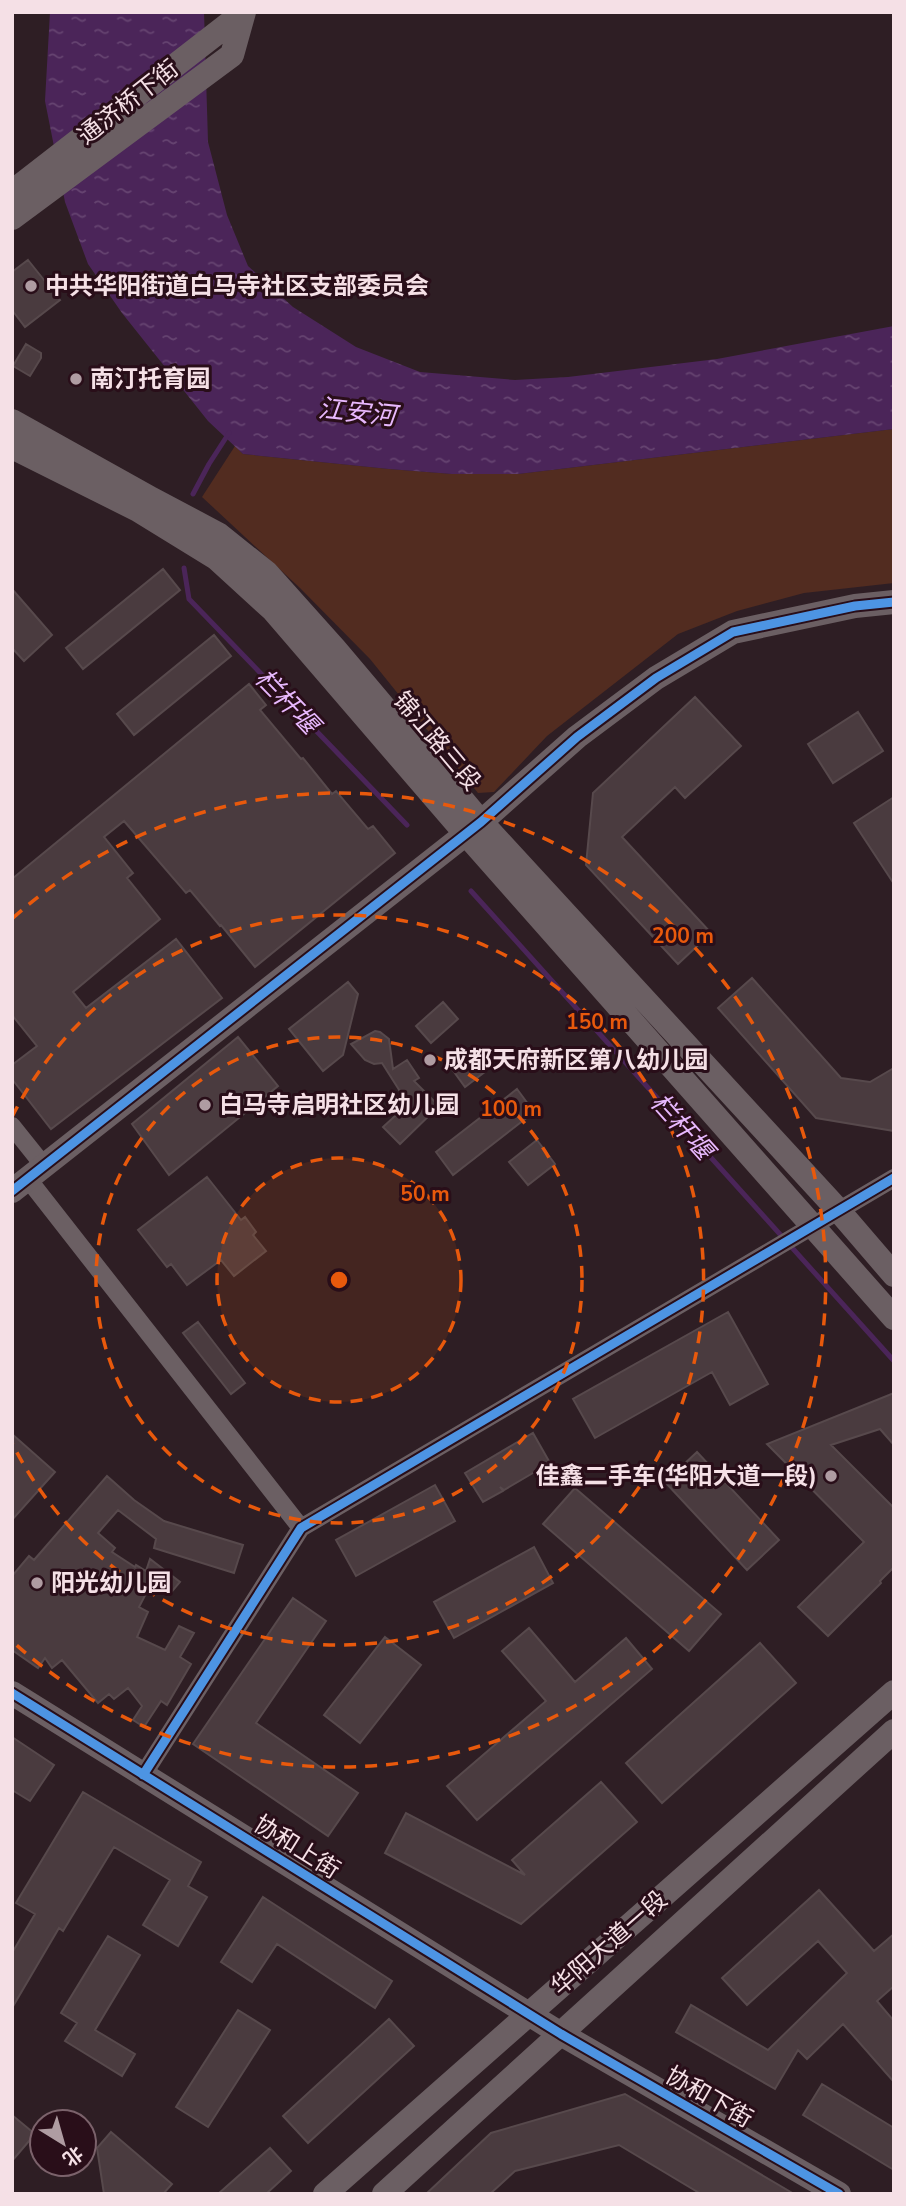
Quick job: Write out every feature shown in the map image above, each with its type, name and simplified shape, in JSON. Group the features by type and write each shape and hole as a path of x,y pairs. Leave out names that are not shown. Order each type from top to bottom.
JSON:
{"main road":[{"name":"通济桥下街","path":"18,201 232,55 244,12"},
{"name":"通济桥下街","path":"18,201 244,12"},
{"name":"锦江路三段","path":"12,421 218,534 267,573 335,649 795,1237 894,1318"},
{"name":"锦江路三段","path":"12,447 138,510 216,558 273,610 473,828 839,1211 894,1275"},
{"path":"28,1179 473,828 577,737 656,678 733,632 855,606 894,602"},
{"name":"华阳大道一段","path":"325,2194 894,1692"},
{"name":"协和上街","path":"12,1693 561,2034"},
{"name":"华阳大道一段","path":"384,2194 894,1731"},
{"name":"协和下街","path":"561,2034 839,2194"}],"street":[{"path":"12,1126 28,1179 301,1528"},
{"path":"143,1775 301,1528 894,1178"}],"shaded area":[{"path":"894,429 894,583 804,593 737,611 678,634 547,736 494,792 478,793 370,659 300,588 202,497 235,446 243,454 389,469 452,474 518,474"}],"water":[{"name":"江安河","path":"50,12 204,12 208,142 227,215 248,266 293,307 356,347 420,372 515,380 568,377 717,359 894,326 894,429 518,474 452,474 243,454 208,421 122,313 88,264 65,202 45,101"}],"building":[{"name":"中共华阳街道白马寺社区支部委员会","path":"28,260 60,300 25,327 12,310 12,272"},
{"path":"26,344 41,353 41,358 30,376 13,366"},
{"path":"163,569 180,590 83,669 66,648"},
{"path":"12,589 52,635 24,661 12,648"},
{"path":"214,635 231,656 134,735 117,714"},
{"path":"249,684 266,705 260,710 301,759 303,758 332,794 336,791 368,829 373,826 395,853 255,967 190,890 186,893 124,821 104,837 133,873 127,878 160,919 73,992 86,1008 176,939 222,998 51,1129 12,1079 12,1065 37,1046 12,1015 12,879"},
{"path":"695,697 741,746 685,798 675,787 622,837 711,933 678,964 586,865 593,793"},
{"path":"858,712 883,751 833,783 808,744"},
{"path":"894,797 894,884 854,823"},
{"path":"752,978 841,1078 870,1082 894,1068 894,1131 816,1118 718,1008"},
{"path":"348,982 358,994 343,1055 323,1071 289,1029"},
{"path":"443,1002 458,1019 431,1043 416,1026"},
{"path":"375,1031 389,1039 393,1069 407,1060 419,1078 414,1081 439,1106 400,1144 383,1127 408,1104 382,1063 374,1064 365,1060 351,1044"},
{"name":"白马寺启明社区幼儿园","path":"238,1037 278,1086 169,1175 132,1124"},
{"path":"470,1050 486,1071 465,1087 449,1065"},
{"path":"517,1089 534,1112 453,1175 436,1152"},
{"path":"537,1140 555,1164 528,1185 509,1162"},
{"path":"207,1177 241,1220 245,1217 256,1232 253,1235 266,1251 234,1276 221,1260 187,1285 171,1264 167,1267 138,1230"},
{"path":"728,1312 768,1384 730,1405 712,1372 595,1438 573,1399"},
{"path":"198,1322 245,1383 231,1394 183,1333"},
{"name":"佳鑫二手车(华阳大道一段)","path":"894,1393 894,1445 880,1429 831,1445 894,1508 894,1567 828,1636 798,1607 864,1542 767,1444"},
{"path":"533,1433 550,1463 504,1490 500,1487 503,1491 483,1502 465,1473"},
{"path":"12,1434 55,1472 12,1520"},
{"path":"697,1452 779,1540 747,1570 665,1482"},
{"path":"107,1476 134,1500 164,1521 243,1545 234,1573 154,1548 156,1539 118,1510 98,1533 115,1548 112,1552 135,1567 136,1565 146,1571 150,1559 180,1582 169,1595 152,1582 139,1607 148,1612 137,1637 165,1650 179,1626 194,1633 180,1657 191,1664 167,1705 161,1701 144,1727 133,1720 142,1706 128,1688 114,1699 109,1694 98,1703 62,1660 52,1668 45,1658 38,1668 12,1650 12,1576 29,1556 34,1560"},
{"path":"435,1485 455,1521 356,1576 336,1540"},
{"path":"575,1488 721,1614 689,1651 543,1524"},
{"path":"534,1547 553,1583 454,1638 434,1602"},
{"path":"293,1598 326,1621 256,1723 358,1793 328,1836 193,1744"},
{"path":"529,1628 575,1682 626,1638 652,1669 477,1820 447,1786 546,1701 502,1651"},
{"path":"385,1637 421,1665 360,1743 324,1715"},
{"path":"760,1643 796,1683 662,1803 626,1763"},
{"path":"12,1737 54,1765 30,1801 12,1790"},
{"path":"601,1782 637,1822 521,1924 385,1853 406,1813 525,1875 512,1860"},
{"path":"83,1792 201,1862 188,1886 207,1897 178,1946 143,1925 170,1880 114,1847 63,1931 59,1928 12,2008 12,1953 35,1914 16,1903"},
{"path":"819,1890 874,1951 894,1934 894,1986 877,2001 894,2021 894,2082 843,2024 807,2059 798,2050 775,2089 676,2032 691,2005 768,2050 847,1973 818,1941 747,2005 722,1978"},
{"path":"263,1897 392,1981 375,2008 277,1944 252,1982 221,1962"},
{"path":"108,1936 140,1955 95,2030 135,2054 122,2076 65,2041 77,2023 61,2013"},
{"path":"238,2010 270,2030 208,2127 176,2107"},
{"path":"389,2019 414,2046 308,2143 283,2116"},
{"path":"822,2084 894,2128 894,2170 803,2115"},
{"path":"625,2094 794,2194 701,2194 619,2145 515,2171 490,2194 426,2194 491,2133"},
{"path":"12,2115 28,2128 28,2142 12,2161"},
{"path":"111,2132 172,2184 163,2194 104,2194 98,2147"},
{"path":"270,2148 291,2171 266,2194 218,2194"}],"waterway":[{"name":"栏杆堰","path":"193,494 229,433"},
{"name":"栏杆堰","path":"184,568 189,599 407,825"},
{"name":"栏杆堰","path":"471,891 894,1361"}],"cycle path":[{"path":"12,1191 481,822 577,737 656,678 733,632 855,606 894,602"},
{"path":"143,1775 301,1528 894,1178"},
{"path":"12,1693 561,2034 839,2194"}],"place":[{"name":"中共华阳街道白马寺社区支部委员会","path":"31,286"},
{"name":"南汀托育园","path":"76,379"},
{"name":"成都天府新区第八幼儿园","path":"430,1060"},
{"name":"白马寺启明社区幼儿园","path":"205,1105"},
{"name":"佳鑫二手车(华阳大道一段)","path":"831,1476"},
{"name":"阳光幼儿园","path":"37,1583"}]}
